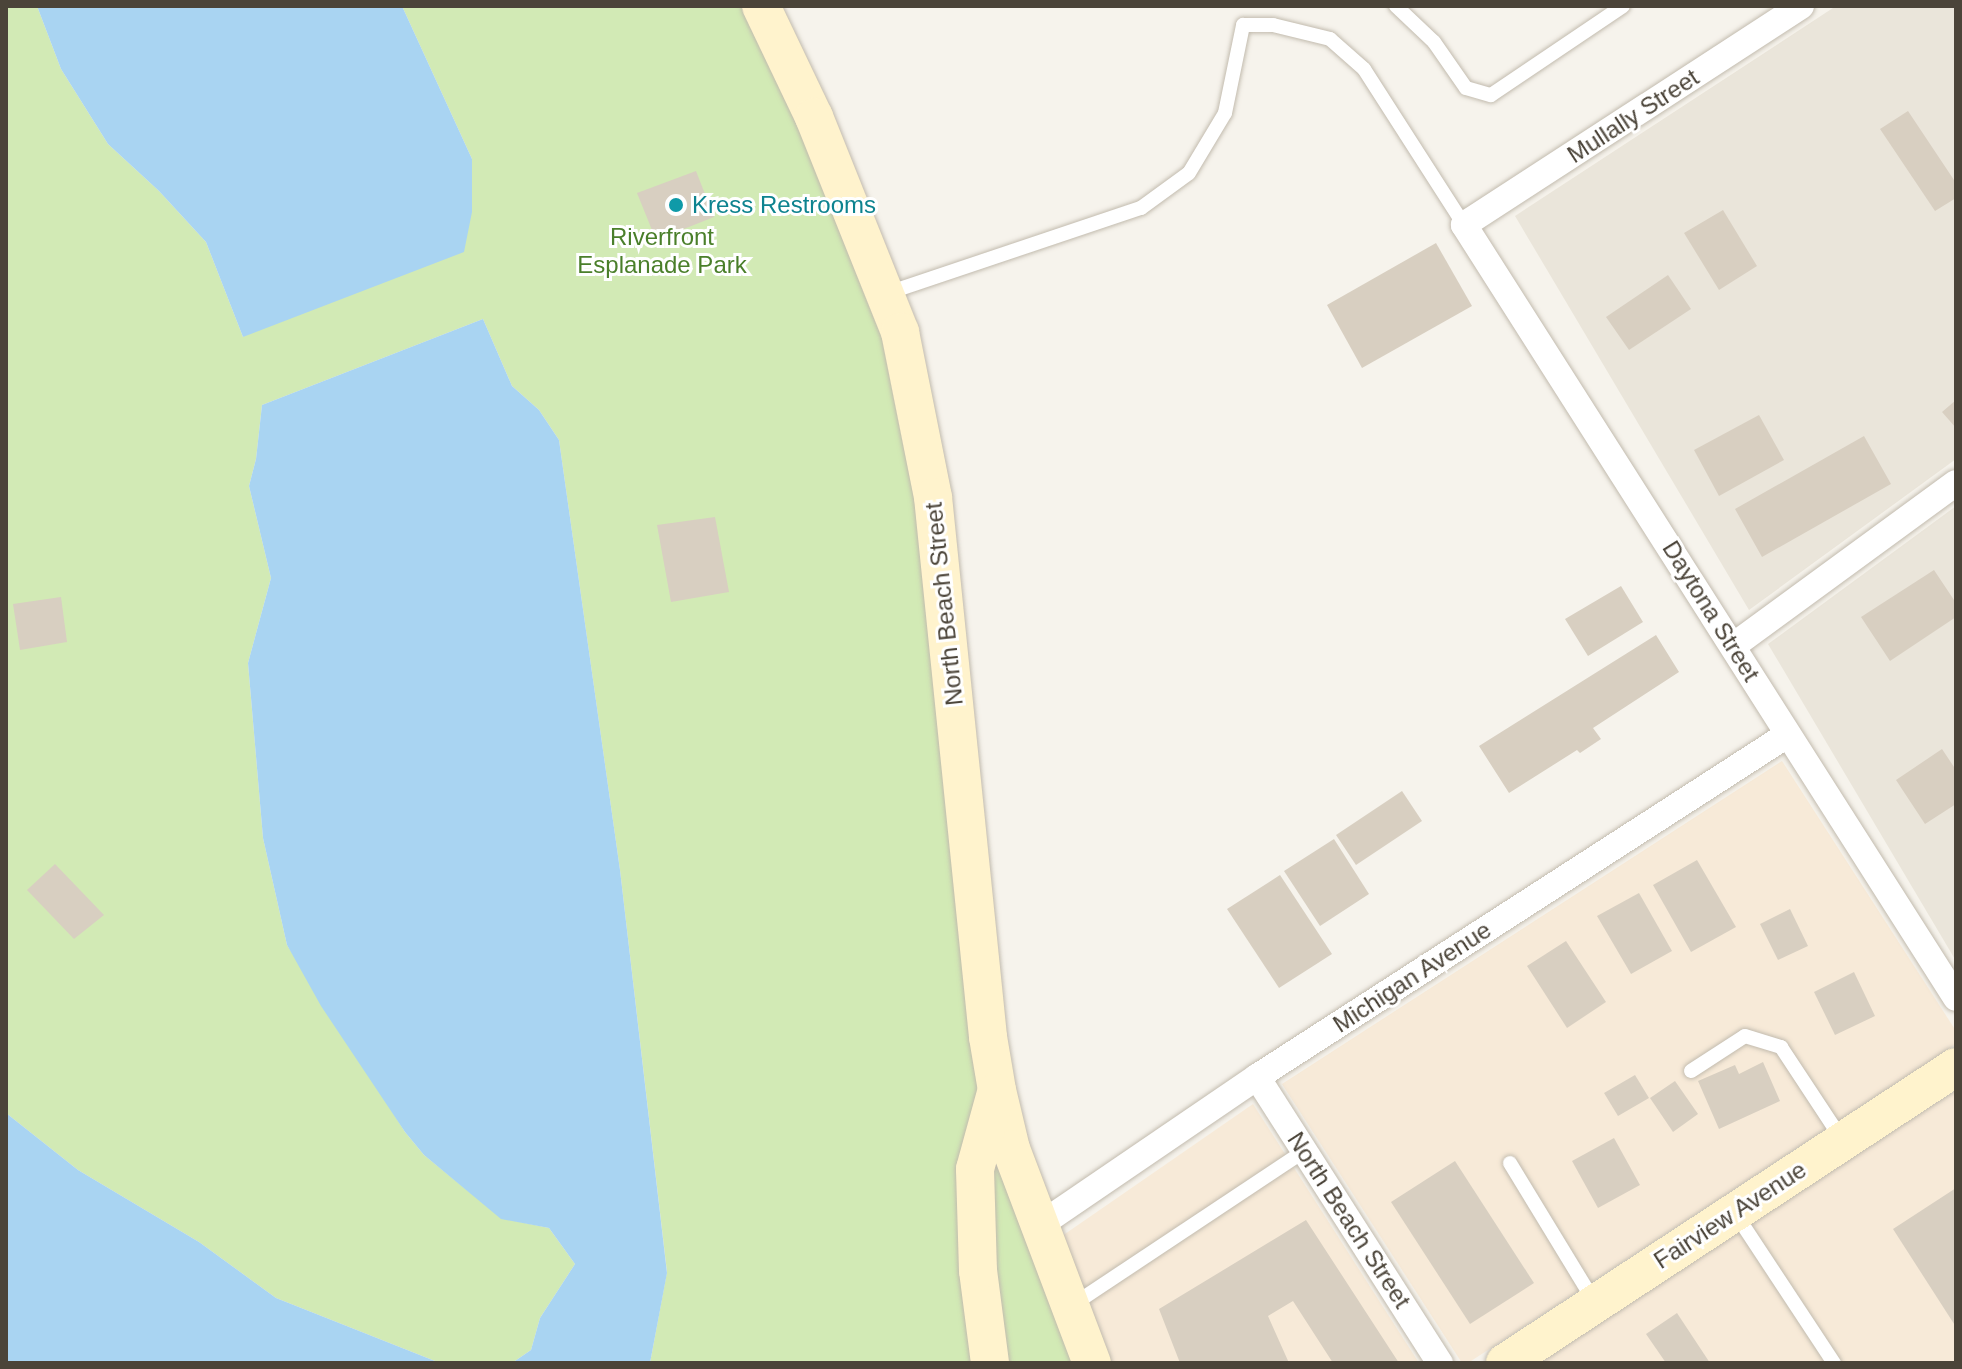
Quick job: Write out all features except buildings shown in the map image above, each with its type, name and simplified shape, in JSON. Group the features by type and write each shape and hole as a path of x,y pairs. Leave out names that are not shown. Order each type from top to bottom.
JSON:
{"street":[{"name":"North Beach Street","path":"761,6 814,117 900,332 933,497 988,1037 997,1090 1011,1149 1092,1363"},
{"name":"Mullally Street","path":"1464,225 1801,6"},
{"name":"Daytona Street","path":"1464,225 1956,998"},
{"path":"1733,646 1956,483"},
{"name":"Michigan Avenue","path":"1040,1225 1257,1077 1787,735"},
{"name":"Fairview Avenue","path":"1526,1353 1595,1301 1956,1067"},
{"name":"North Beach Street","path":"1257,1077 1440,1363"},
{"path":"990,1363 978,1271 975,1169 997,1090"}],"lane":[{"path":"1396,6 1434,42 1466,88 1491,95 1623,6"},
{"path":"885,294 1141,208 1189,173 1225,113 1243,25 1273,25 1330,39 1364,69 1464,225"},
{"path":"1691,1071 1745,1036 1781,1047 1843,1141"},
{"path":"1070,1306 1304,1151"},
{"path":"1510,1163 1595,1301"},
{"path":"1735,1212 1834,1363"}],"shaded area":[{"path":"1836,6 1956,6 1956,459 1749,610 1515,216"},
{"path":"1956,506 1956,961 1768,644"},
{"path":"1782,761 1956,1031 1956,1044 1468,1363 1462,1363 1282,1084"},
{"path":"1956,1090 1956,1363 1538,1363 1604,1319"},
{"path":"1253,1104 1419,1363 1111,1363 1062,1236"}],"green space":[{"name":"Riverfront Esplanade Park","path":"6,6 37,6 61,69 108,144 159,191 206,242 243,337 472,159 402,6 761,6 900,332 988,1037 1092,1363 650,1363 667,1272 620,870 559,440 539,410 512,386 483,319 262,405 256,459 249,486 271,578 248,663 263,838 287,945 405,1132 424,1155 501,1218 549,1228 575,1264 540,1318 531,1350 512,1363 440,1363 276,1298 199,1242 78,1170 6,1113"}],"water":[{"path":"37,6 402,6 472,159 472,212 464,252 243,337 206,242 159,191 108,144 61,69"},
{"path":"483,319 512,386 539,410 559,440 620,870 667,1273 650,1363 512,1363 531,1350 540,1318 575,1264 549,1228 501,1219 424,1155 405,1132 321,1006 287,945 263,838 248,663 271,578 249,486 256,459 262,405"},
{"path":"6,1113 78,1170 199,1242 276,1298 440,1363 6,1363"}],"place":[{"name":"Kress Restrooms","path":"676,205"}]}
